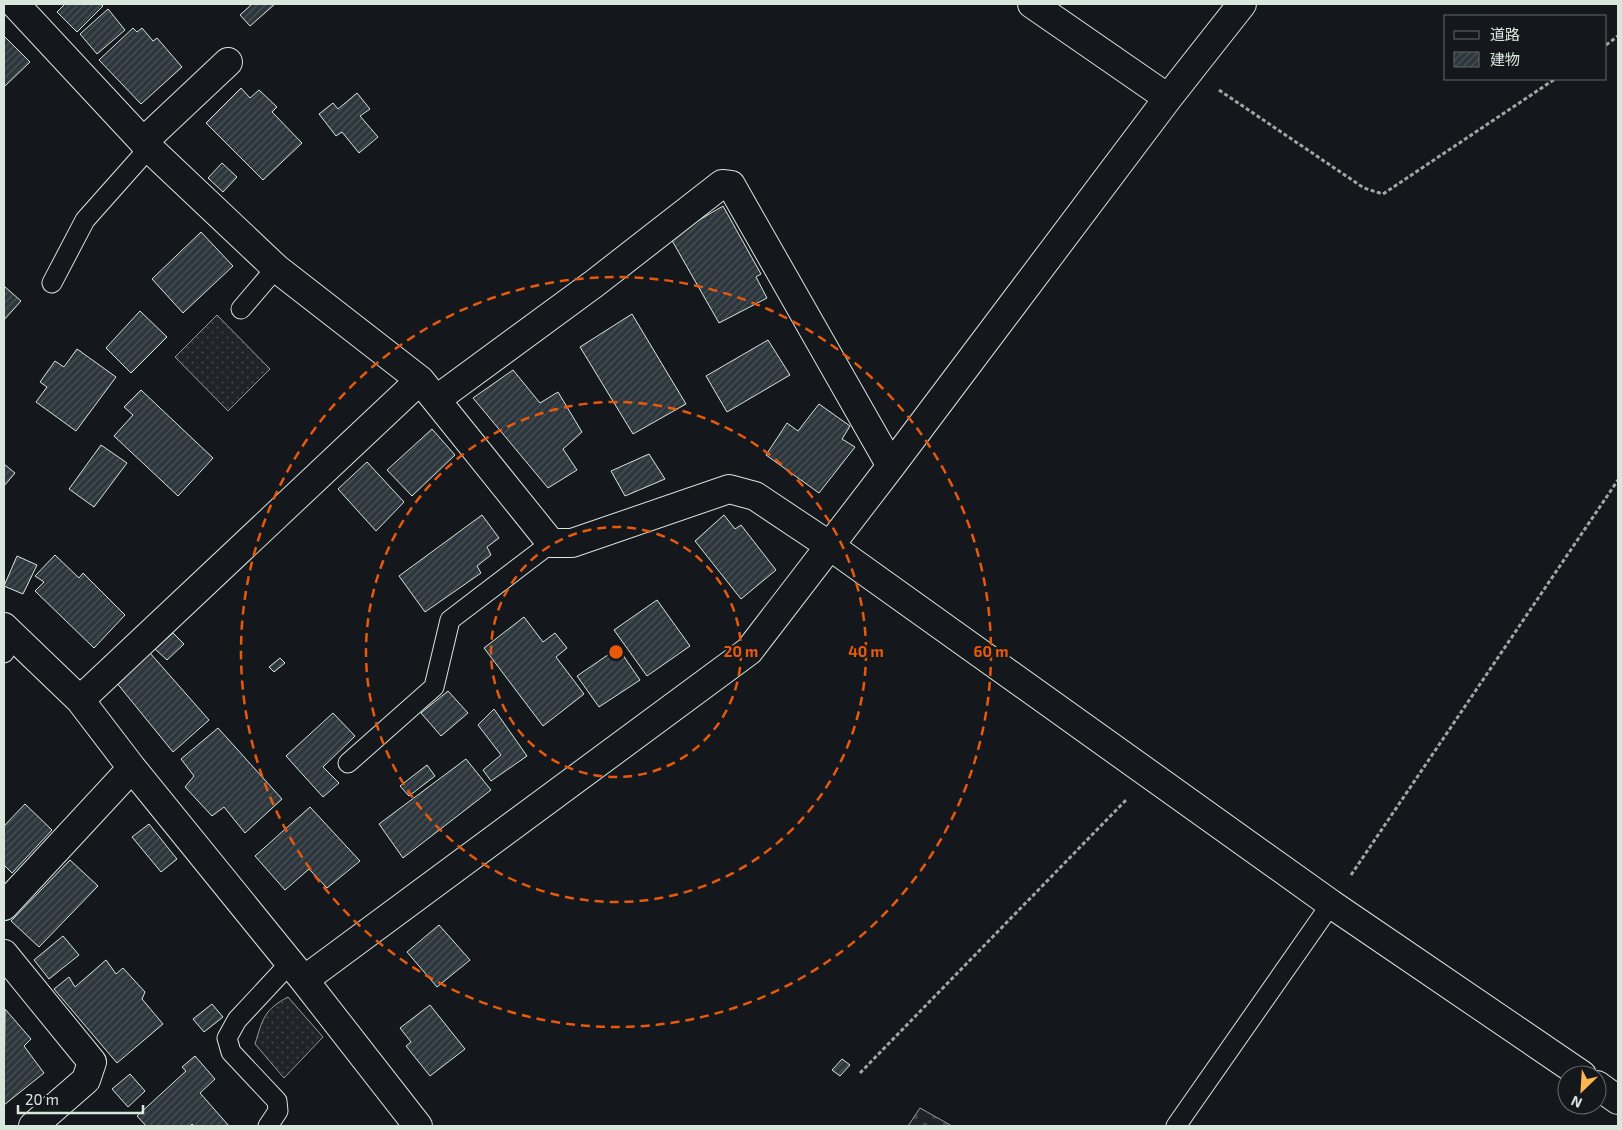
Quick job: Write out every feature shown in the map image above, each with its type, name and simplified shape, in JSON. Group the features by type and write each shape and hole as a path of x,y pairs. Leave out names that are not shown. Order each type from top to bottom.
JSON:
{"street":[{"path":"16,4 146,145 276,268 428,390 551,543 572,543 729,490 755,496 830,546 1331,904 1567,1065"},
{"path":"1032,4 1168,98"},
{"path":"297,971 748,651 891,466 1168,98 1242,4"},
{"path":"146,145 228,62"},
{"path":"80,700 428,390 595,283 722,184 731,185 891,466"},
{"path":"7,639 80,700 132,768 297,971 418,1126"},
{"path":"4,906 132,768"},
{"path":"4,954 92,1062 86,1080 33,1126"},
{"path":"1607,1092 1618,1100"}],"lane":[{"path":"52,283 85,220 146,145"},
{"path":"241,309 276,268"},
{"path":"348,763 434,687 450,620 551,543"},
{"path":"1176,1126 1331,904"},
{"path":"268,1126 278,1111 277,1101 231,1052 227,1038 237,1020 297,971"}],"path":[{"path":"1607,44 1618,36"},
{"path":"1191,71 1364,188 1383,194 1554,80"},
{"path":"1331,904 1618,480"},
{"path":"860,1073 1151,775"}],"green space":[{"path":"217,315 270,369 228,411 175,357"},
{"path":"288,997 323,1037 284,1078 255,1044 260,1028 269,1011"},
{"path":"920,1108 952,1126 908,1126"}],"building":[{"path":"65,4 100,4 103,6 77,32 57,12"},
{"path":"252,4 275,4 250,26 240,15"},
{"path":"108,9 125,30 97,54 80,34"},
{"path":"133,28 137,32 142,28 153,41 157,38 182,67 141,104 99,60"},
{"path":"4,36 30,62 4,87"},
{"path":"241,88 250,98 259,90 277,107 272,112 302,143 263,180 206,123"},
{"path":"357,93 370,109 360,116 378,137 359,153 342,132 336,136 319,114 333,103 338,109"},
{"path":"222,163 237,177 223,192 208,178"},
{"path":"723,206 761,274 756,277 767,298 719,323 670,237"},
{"path":"201,232 233,266 183,313 152,279"},
{"path":"4,286 21,301 4,320"},
{"path":"140,311 167,337 131,373 106,348"},
{"path":"632,314 686,404 633,434 580,347"},
{"path":"768,340 790,375 727,412 706,376"},
{"path":"77,349 116,377 76,431 36,402 47,387 40,382 55,361 64,367"},
{"path":"513,370 540,403 558,392 582,432 563,449 577,470 548,488 473,398"},
{"path":"141,390 213,458 178,496 114,436 133,415 124,407"},
{"path":"819,404 850,426 842,439 855,447 819,493 766,455 787,423 798,431"},
{"path":"432,429 455,455 412,496 387,470"},
{"path":"101,445 127,463 94,507 69,489"},
{"path":"649,454 665,479 625,496 611,471"},
{"path":"367,462 404,502 376,531 338,489"},
{"path":"4,464 15,473 4,486"},
{"path":"482,515 499,538 487,547 491,555 477,566 481,573 425,612 399,576"},
{"path":"724,515 735,529 741,525 776,570 741,599 695,541"},
{"path":"55,555 79,578 83,573 125,615 94,648 35,591 44,582 35,576"},
{"path":"17,556 37,565 23,594 4,586"},
{"path":"657,600 690,646 647,676 614,630"},
{"path":"524,617 543,642 555,633 567,648 556,657 584,694 543,726 484,648"},
{"path":"173,633 184,644 167,660 155,649"},
{"path":"618,648 640,680 599,707 577,676"},
{"path":"150,653 209,720 173,752 116,682"},
{"path":"280,658 285,663 274,672 269,667"},
{"path":"448,691 468,713 441,736 421,713"},
{"path":"494,709 527,756 491,781 483,770 501,755 478,725"},
{"path":"333,713 355,736 323,767 339,783 323,797 286,756"},
{"path":"218,728 282,799 245,833 224,807 212,816 185,787 194,776 181,759"},
{"path":"466,759 491,790 403,858 379,824"},
{"path":"427,765 435,776 409,796 400,786"},
{"path":"25,804 52,830 12,873 4,865 4,826"},
{"path":"310,807 360,861 327,888 309,869 285,890 255,856"},
{"path":"149,824 177,859 161,872 132,837"},
{"path":"70,860 98,886 39,947 11,921"},
{"path":"439,925 470,960 437,987 407,952"},
{"path":"63,936 79,955 49,979 34,960"},
{"path":"106,960 116,974 123,968 145,992 142,999 163,1024 117,1063 54,989 69,977 75,987"},
{"path":"212,1004 223,1017 204,1032 193,1019"},
{"path":"430,1005 465,1049 430,1076 406,1046 411,1042 400,1028"},
{"path":"5,1009 31,1039 24,1046 44,1073 4,1105"},
{"path":"195,1056 215,1079 200,1093 229,1126 194,1126 192,1124 190,1126 146,1126 137,1116 186,1071 182,1067"},
{"path":"842,1059 850,1065 840,1076 832,1070"},
{"path":"130,1074 145,1091 128,1107 112,1089"}]}
